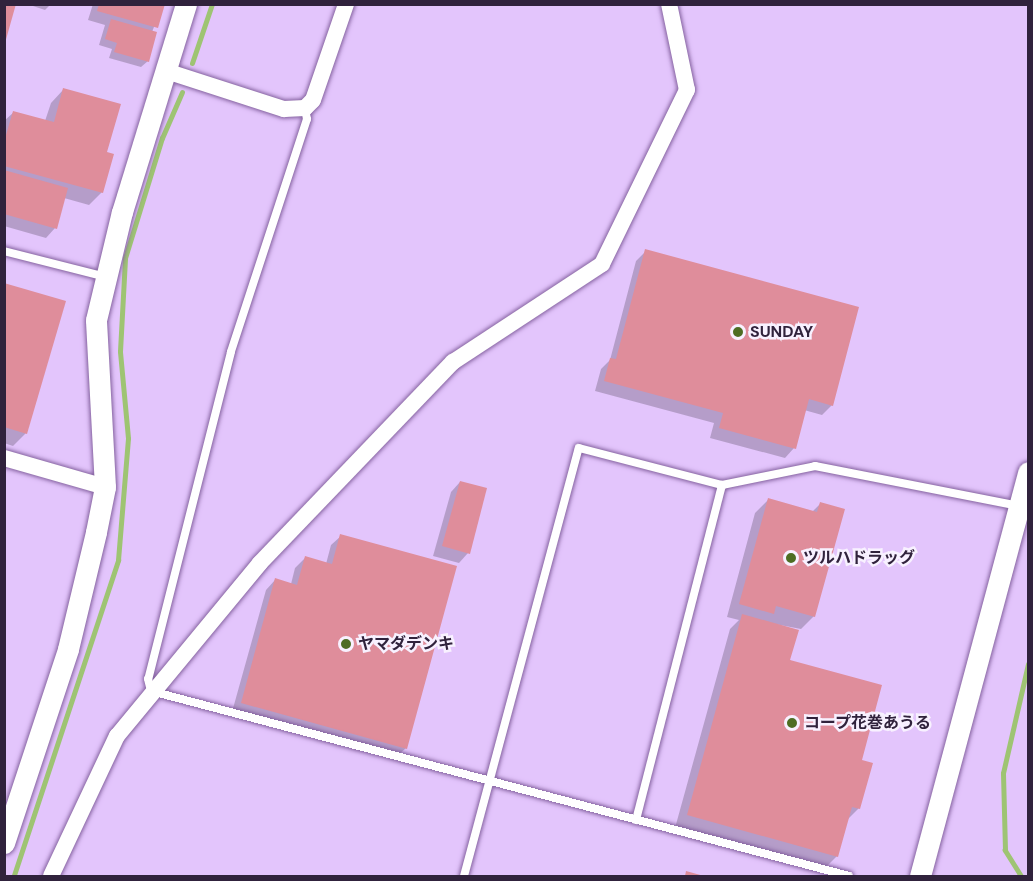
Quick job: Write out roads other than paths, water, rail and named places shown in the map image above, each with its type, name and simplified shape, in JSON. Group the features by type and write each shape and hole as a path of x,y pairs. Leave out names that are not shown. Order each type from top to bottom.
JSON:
{"street":[{"path":"4,843 68,649 105,487 96,320 122,212 186,4"},
{"path":"166,71 284,109 305,108 313,100 346,4"},
{"path":"51,876 117,736 151,691 260,563 453,362 602,264 687,90 669,4"},
{"path":"4,458 105,487"},
{"path":"920,876 1029,472"}],"lane":[{"path":"305,108 307,119 231,352 148,679 151,691 849,876"},
{"path":"4,250 106,278"},
{"path":"464,876 579,448 722,485 815,466 1019,506"},
{"path":"636,820 722,485"}],"waterway":[{"path":"192,63 212,4"},
{"path":"14,875 118,560 128,438 120,351 125,258 162,138 182,92"},
{"path":"1021,876 1005,850 1003,773 1028,664"}],"place":[{"name":"SUNDAY","path":"738,332"},
{"name":"ツルハドラッグ","path":"791,558"},
{"name":"ヤマダデンキ","path":"346,644"},
{"name":"コープ花巻あうる","path":"792,723"}]}
